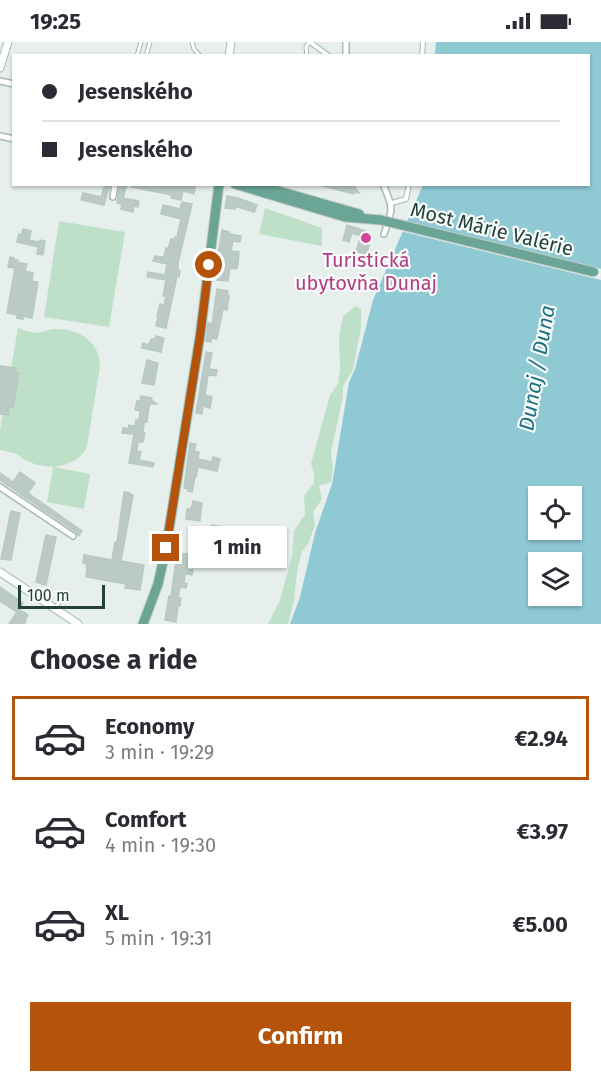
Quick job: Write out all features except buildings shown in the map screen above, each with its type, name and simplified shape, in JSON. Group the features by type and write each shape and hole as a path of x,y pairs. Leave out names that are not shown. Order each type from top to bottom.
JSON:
{"main road":[{"path":"143,624 158,584 166,548 200,336 219,186"},
{"path":"218,198 234,186"},
{"path":"240,186 345,217 379,219"},
{"path":"261,186 379,219"},
{"name":"Most Márie Valérie","path":"379,219 594,272"}],"street":[{"path":"0,68 8,42"},
{"path":"310,42 325,54"},
{"path":"113,197 115,186"},
{"path":"384,186 392,203 384,234"},
{"path":"392,203 406,198 409,186"},
{"path":"0,487 73,536"},
{"path":"0,572 78,624"}],"lane":[{"path":"55,609 65,595"}],"green space":[{"path":"265,208 322,228 322,246 259,234"},
{"path":"59,221 125,232 109,327 44,317"},
{"path":"356,306 361,309 361,328 353,370 343,386 331,452 333,468 331,482 319,486 322,499 313,512 315,525 308,544 302,551 288,624 268,624 280,600 292,556 294,531 305,514 304,496 314,483 311,464 330,395 338,384 339,338 343,316"},
{"path":"18,328 36,333 54,329 71,331 92,343 99,357 100,366 87,446 74,461 54,467 90,474 84,509 47,502 53,467 37,465 17,454 0,450 0,430"}],"water":[{"name":"Dunaj / Duna","path":"436,42 601,42 601,624 290,624 300,597 315,533 332,484 349,382 355,369 373,300 423,186 590,186 590,54 435,54"}],"pier":[{"path":"405,221 601,269 601,280 400,231"}],"place":[{"name":"Turistická ubytovňa Dunaj","path":"366,238"}],"route":[{"path":"166,548 209,265"}]}
